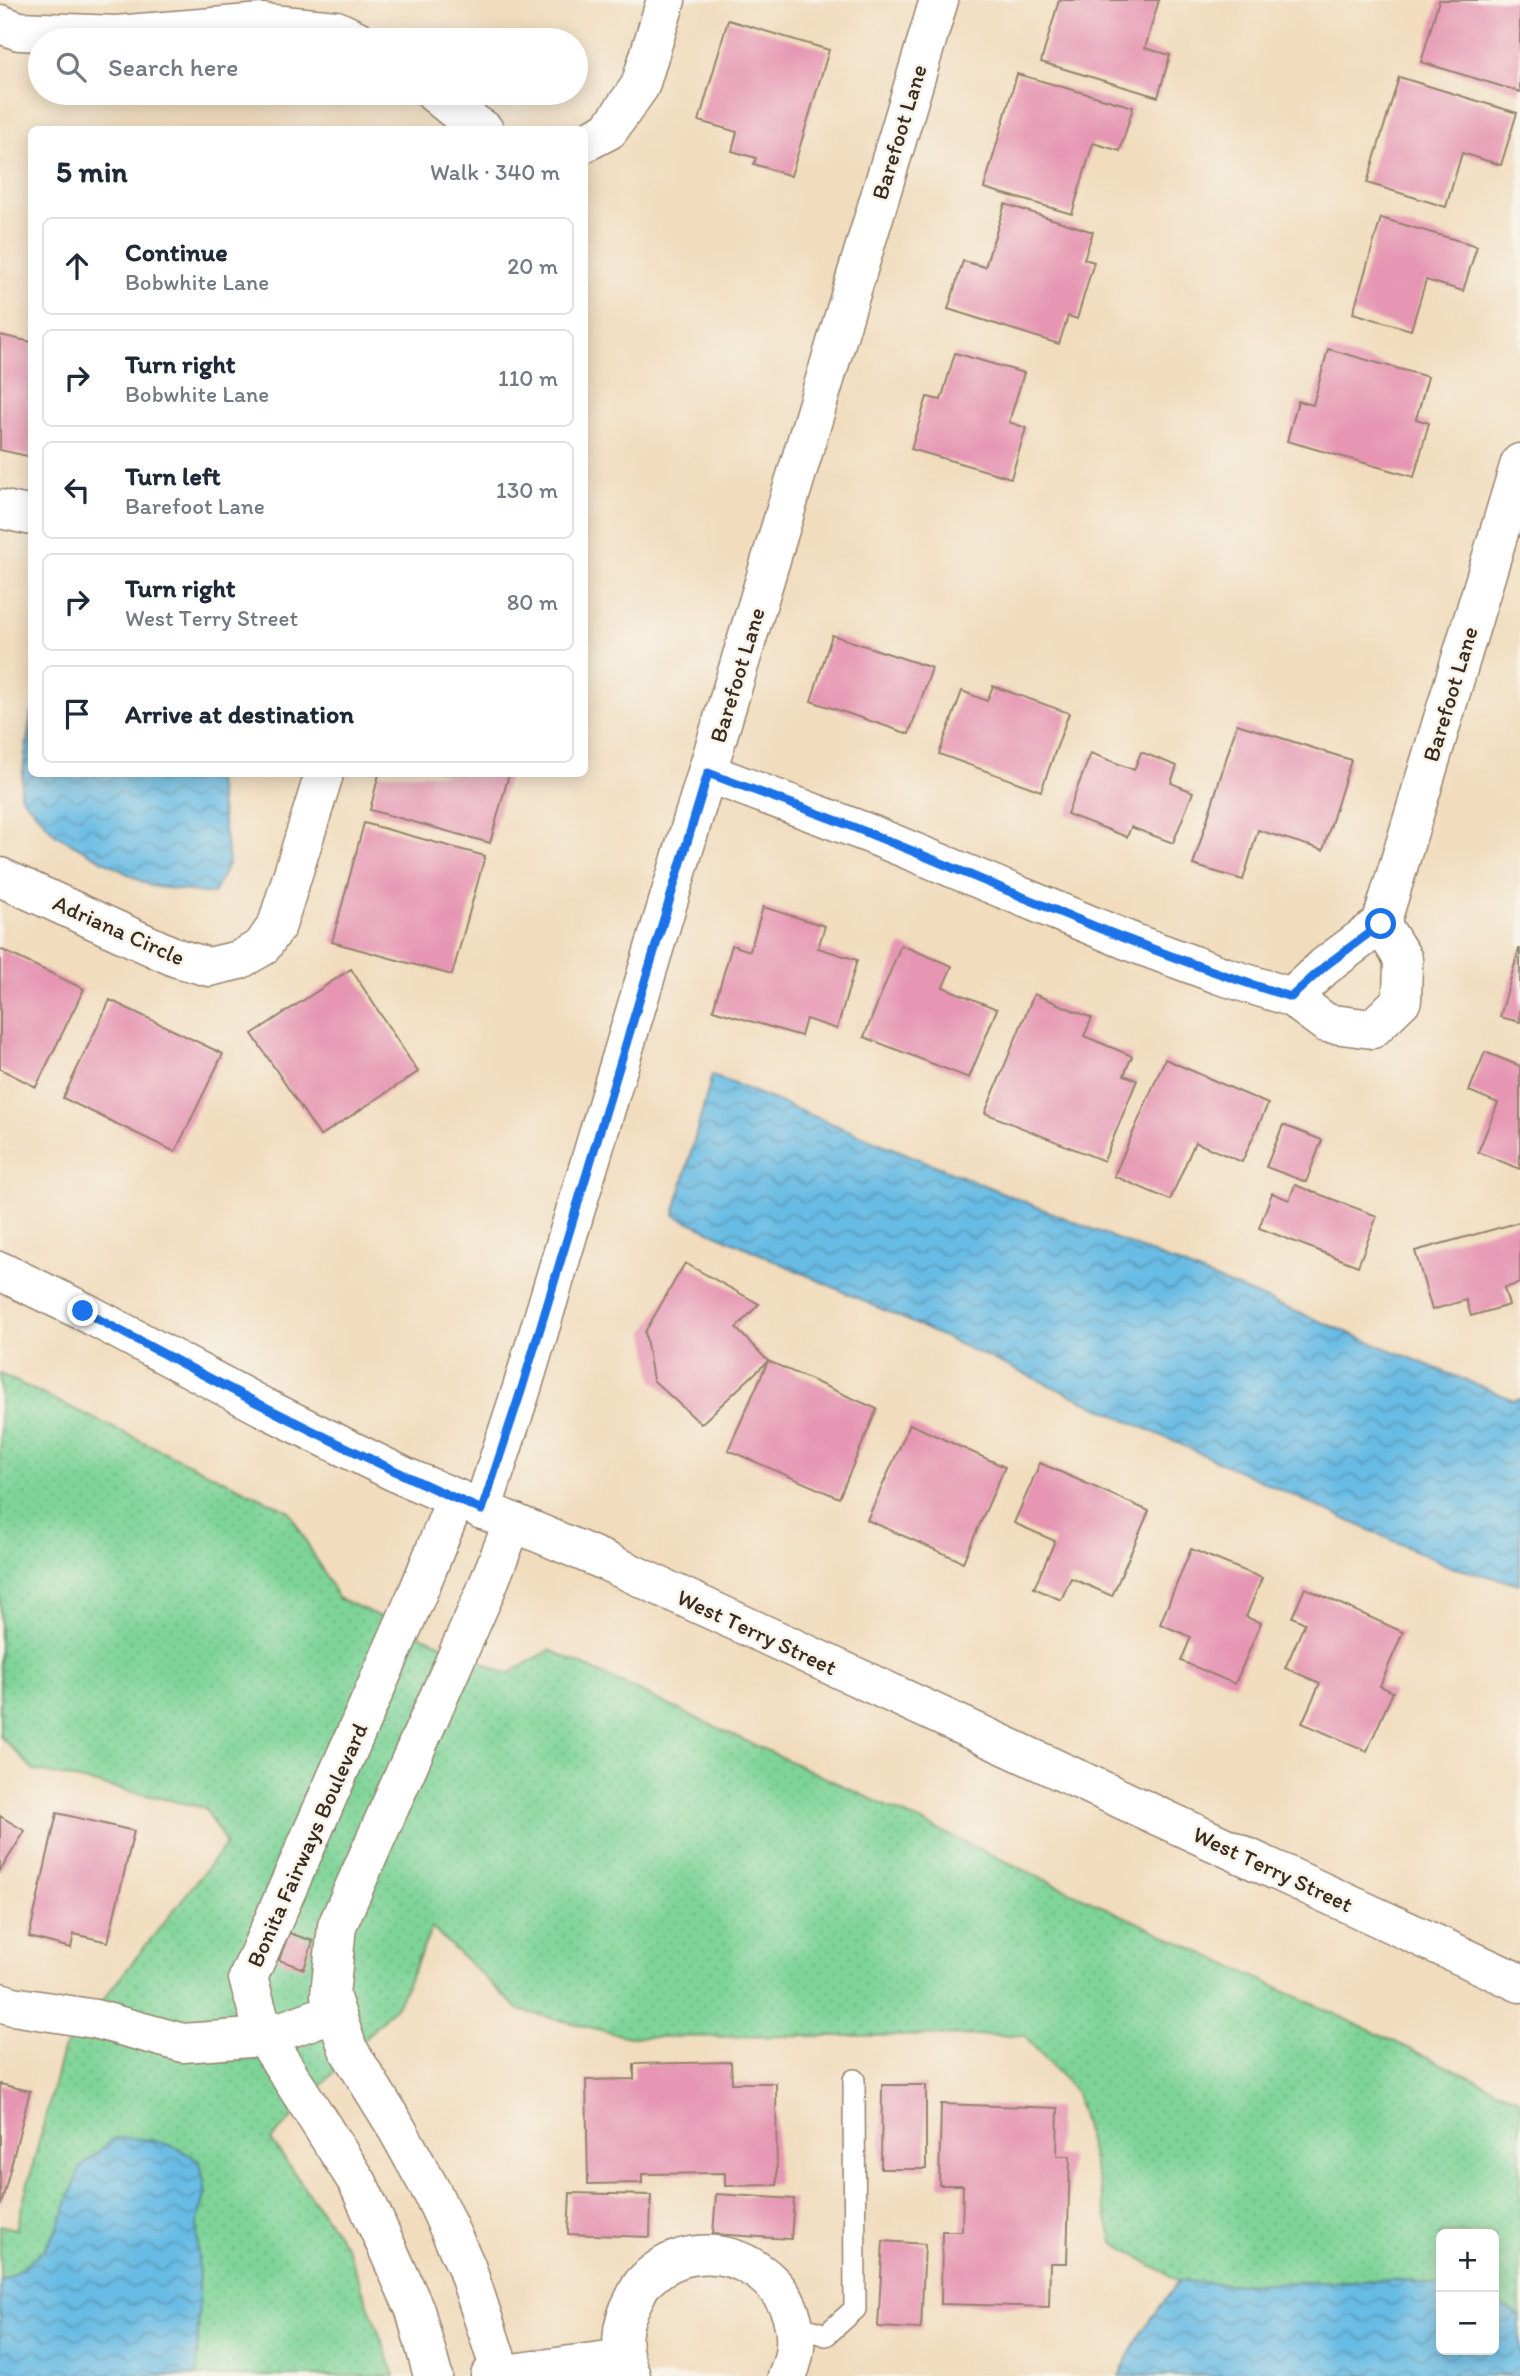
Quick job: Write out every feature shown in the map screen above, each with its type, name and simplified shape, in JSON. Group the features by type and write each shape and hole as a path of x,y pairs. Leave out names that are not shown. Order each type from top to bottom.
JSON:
{"street":[{"path":"588,141 609,130 640,86 666,0"},
{"name":"Barefoot Lane","path":"484,1510 939,0"},
{"path":"201,28 262,23 315,28"},
{"path":"0,24 28,31"},
{"path":"449,105 478,126"},
{"name":"Barefoot Lane","path":"1381,924 1520,463"},
{"path":"0,509 28,515"},
{"path":"708,773 870,834 1134,943 1220,975 1291,997 1326,1023 1372,1029 1402,999 1403,959 1381,924 1325,966 1291,997"},
{"name":"Adriana Circle","path":"0,877 177,958 209,967 239,960 262,947 277,925 323,777"},
{"name":"West Terry Street","path":"0,1271 403,1476 617,1567 1520,1983"},
{"path":"484,1510 484,1595 337,1926 330,1995 335,2012 348,2049 393,2122 439,2206 466,2266 498,2376 627,2367 621,2345 625,2316 644,2281 674,2260 710,2253 747,2263 766,2276 784,2298 794,2325 795,2348 787,2376"},
{"name":"Bonita Fairways Boulevard","path":"433,2376 415,2311 358,2183 265,2037 248,1978 418,1592 484,1510"},
{"path":"0,2002 95,2019 183,2043 265,2037 335,2012"}],"lane":[{"path":"794,2325 826,2335 855,2309 854,2080"}],"green space":[{"path":"0,1374 289,1511 338,1598 508,1674 550,1650 1520,2100 1520,2317 1499,2303 1499,2229 1436,2229 1436,2285 1404,2280 1228,2284 1179,2281 1113,2242 1076,2092 1023,2035 629,2037 519,2010 432,1928 399,2002 271,2140 347,2248 395,2376 0,2376 0,2225 16,2229 63,2050 226,1844 205,1808 34,1770 0,1736"}],"water":[{"path":"28,735 28,777 216,777 229,862 213,894 150,886 56,835 20,795"},
{"path":"712,1075 1514,1400 1520,1399 1520,1584 1451,1567 674,1215"},
{"path":"115,2138 160,2142 180,2149 200,2162 206,2192 197,2225 197,2376 0,2376 0,2280 11,2276 45,2249 58,2227 81,2166"},
{"path":"1404,2280 1436,2285 1436,2355 1499,2355 1499,2303 1520,2317 1520,2376 1119,2376 1141,2333 1179,2281 1228,2284"}],"building":[{"path":"1059,0 1159,0 1145,48 1170,55 1158,97 1041,62"},
{"path":"1439,0 1520,0 1520,92 1421,62"},
{"path":"728,20 829,50 791,176 754,164 756,158 732,151 737,132 699,121"},
{"path":"1017,74 1133,107 1120,151 1093,143 1072,214 984,188"},
{"path":"1399,77 1517,113 1501,165 1462,153 1446,207 1367,183"},
{"path":"1005,204 1093,232 1084,259 1094,262 1077,319 1068,316 1059,344 948,309 963,261 985,267"},
{"path":"1381,218 1477,246 1463,291 1426,280 1411,330 1353,313"},
{"path":"0,335 28,341 28,456 0,450"},
{"path":"1328,349 1428,377 1416,419 1429,423 1414,477 1287,441 1298,401 1313,405"},
{"path":"955,353 1024,373 1009,422 1026,428 1011,478 911,449 927,397 941,400"},
{"path":"832,635 932,668 909,734 811,701"},
{"path":"993,686 1069,713 1041,791 939,754 962,691 987,701"},
{"path":"1237,724 1351,760 1323,850 1258,830 1243,880 1193,865"},
{"path":"1141,752 1177,766 1171,783 1193,792 1173,843 1131,827 1127,837 1067,814 1091,753 1134,770"},
{"path":"378,777 508,777 490,843 370,810"},
{"path":"364,823 485,856 452,975 332,942"},
{"path":"763,907 825,926 818,948 857,960 837,1029 806,1019 801,1036 713,1010 732,945 750,951"},
{"path":"901,945 952,966 943,987 997,1009 969,1078 864,1037"},
{"path":"0,949 84,989 36,1087 0,1069"},
{"path":"1520,949 1520,1022 1500,1017"},
{"path":"351,969 418,1072 320,1136 252,1034"},
{"path":"1034,994 1092,1018 1084,1036 1132,1056 1124,1075 1137,1080 1104,1161 985,1113"},
{"path":"110,1000 223,1054 175,1152 63,1098"},
{"path":"1485,1052 1520,1066 1520,1169 1478,1152 1498,1103 1469,1091"},
{"path":"1165,1059 1268,1104 1242,1162 1195,1142 1170,1200 1114,1176"},
{"path":"1283,1125 1322,1140 1306,1182 1266,1167"},
{"path":"1295,1185 1377,1216 1358,1266 1259,1228 1272,1193 1289,1200"},
{"path":"1520,1222 1520,1283 1504,1288 1509,1305 1471,1316 1466,1300 1432,1310 1415,1251"},
{"path":"685,1263 759,1304 736,1328 768,1361 701,1424 653,1380 645,1332"},
{"path":"768,1361 877,1409 839,1498 728,1450"},
{"path":"910,1424 1005,1467 963,1562 867,1520"},
{"path":"1040,1463 1149,1511 1112,1596 1071,1578 1061,1600 1034,1588 1055,1541 1014,1523"},
{"path":"1191,1549 1262,1578 1246,1617 1261,1623 1235,1684 1181,1661 1191,1637 1160,1624"},
{"path":"1305,1588 1403,1632 1380,1686 1393,1692 1367,1751 1302,1723 1320,1683 1285,1668 1305,1623 1292,1617"},
{"path":"57,1813 134,1831 108,1942 74,1934 71,1948 29,1937"},
{"path":"0,1816 25,1831 0,1871"},
{"path":"289,1933 313,1941 304,1969 279,1960"},
{"path":"731,2062 732,2083 776,2083 777,2185 725,2186 725,2173 642,2174 642,2183 588,2184 586,2080 634,2079 634,2064"},
{"path":"0,2084 30,2091 1,2205 0,2205"},
{"path":"882,2085 926,2085 926,2169 881,2169"},
{"path":"941,2104 1058,2108 1057,2156 1070,2156 1067,2263 1050,2263 1049,2307 941,2304 942,2231 962,2231 963,2185 939,2185"},
{"path":"570,2193 651,2195 650,2237 568,2234"},
{"path":"716,2194 794,2199 791,2239 713,2234"},
{"path":"883,2241 925,2244 921,2329 878,2327"}],"route":[{"path":"83,1311 263,1407 403,1476 482,1510 522,1388 708,773 870,834 1134,943 1220,975 1291,997 1325,966 1381,924"}]}
